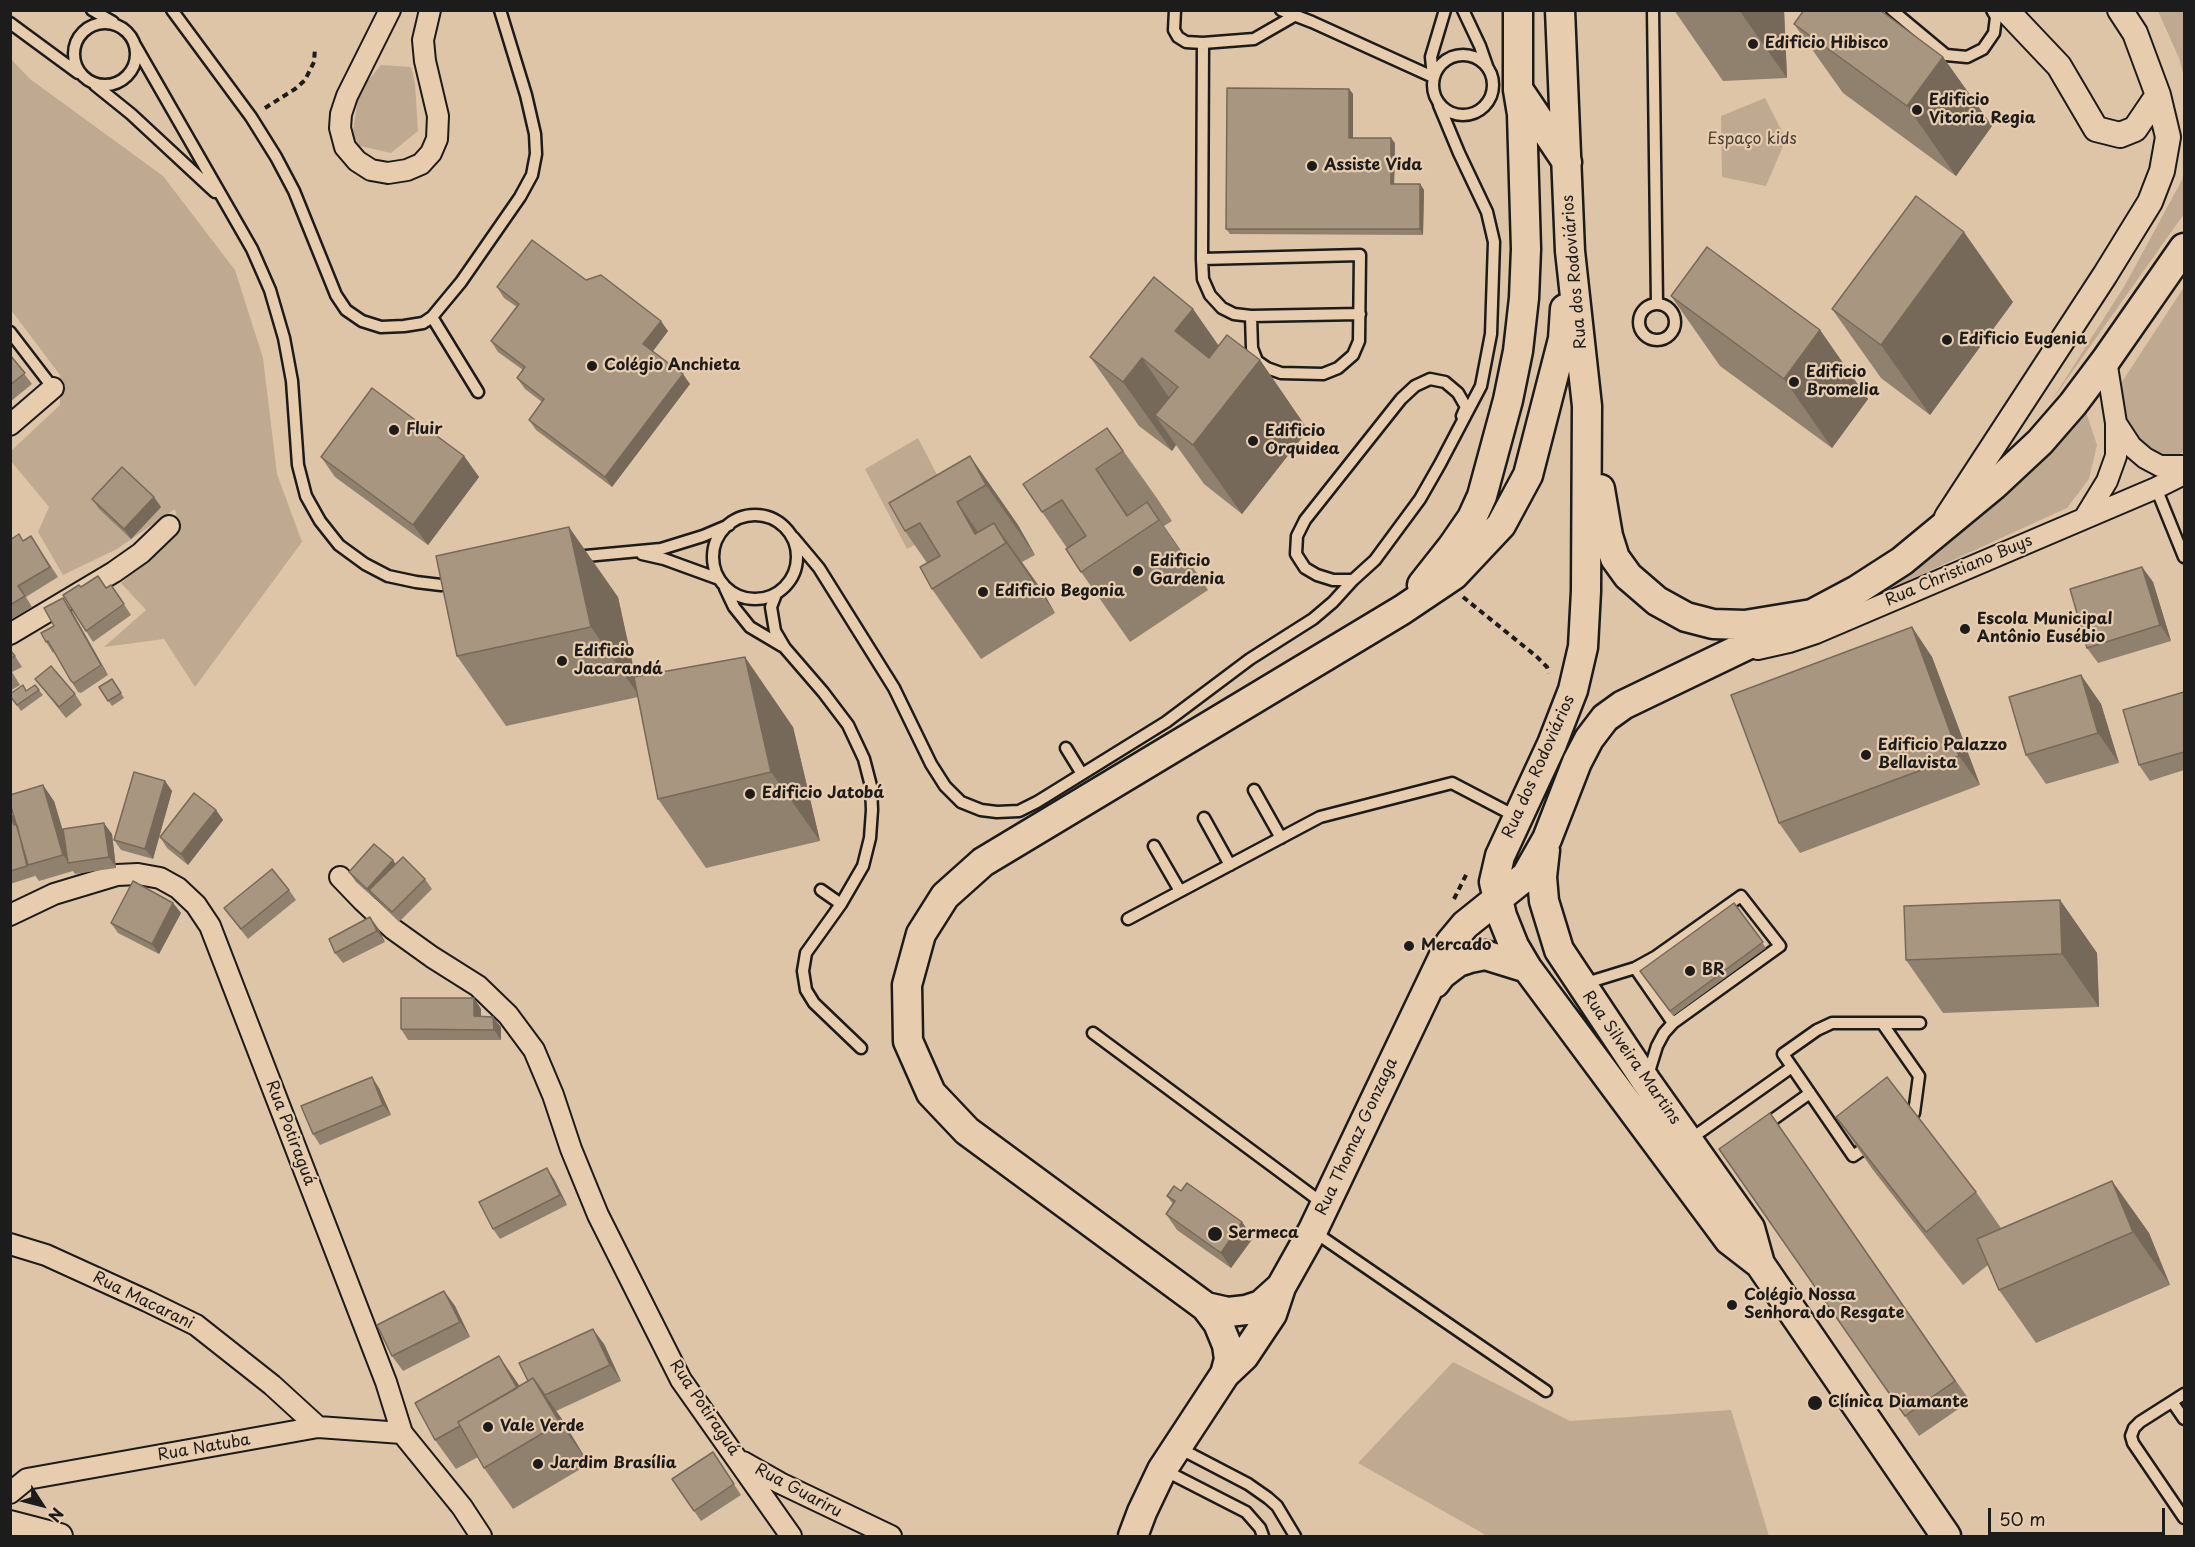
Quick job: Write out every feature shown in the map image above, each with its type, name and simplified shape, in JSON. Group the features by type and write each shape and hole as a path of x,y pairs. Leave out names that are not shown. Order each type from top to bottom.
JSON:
{"main road":[{"path":"1402,610 1452,547 1472,518 1482,496 1508,400 1518,351 1524,298 1525,227 1522,114 1518,90 1518,10"},
{"name":"Rua dos Rodoviários","path":"1560,10 1570,250 1587,406 1586,591 1582,647 1573,690 1552,744 1500,856 1494,882 1498,899 1526,876 1546,839 1576,762 1589,739 1605,718 1646,692 1729,655 1857,590 1893,567 1936,534 2040,442 2073,404 2184,248"},
{"path":"1518,90 1567,162"},
{"path":"1225,1374 1229,1359 1227,1345 1218,1323 1206,1307 967,1131 931,1093 908,1041 907,986 921,934 945,896 982,862 1402,610 1454,575 1481,548 1501,525 1528,475 1563,339 1570,250"},
{"path":"1587,406 1608,536 1615,558 1628,576 1657,601 1686,617 1713,624 1744,626 1812,614"},
{"name":"Rua Silveira Martins","path":"1546,839 1542,877 1544,901 1559,950 1646,1081 1688,1140 1710,1163 1750,1228 1760,1264"},
{"name":"Rua Silveira Martins","path":"1498,899 1514,946 1527,968 1729,1240 1760,1264 1946,1536"},
{"name":"Rua Thomaz Gonzaga","path":"1132,1536 1170,1458 1225,1374 1244,1356 1272,1314 1281,1287 1313,1230 1450,943 1465,926 1498,899"},
{"path":"1423,999 1441,975 1458,962 1470,958 1485,955 1527,968"},
{"path":"1206,1307 1227,1312 1246,1310 1261,1305 1281,1287"}],"street":[{"path":"390,10 347,96 341,114 340,128 345,147 357,161 371,170 388,173 408,171 421,164 437,139 438,116 425,61 423,40 430,10"},
{"path":"2006,10 2059,66 2096,129 2120,135 2135,129 2158,95"},
{"path":"1936,534 2105,275 2150,202 2162,171 2168,137 2158,95 2135,33 2120,10"},
{"path":"2085,517 2108,481 2116,456 2116,423 2106,360"},
{"path":"10,425 53,388"},
{"path":"2116,423 2131,446 2145,458 2160,466 2184,466"},
{"name":"Rua Christiano Buys","path":"1729,655 1789,642 1816,633 2184,474"},
{"path":"10,634 114,572 141,553 169,525"},
{"name":"Rua Potiraguá","path":"10,915 54,894 117,875 138,874 160,878 178,888 196,905 210,926 386,1382 402,1433 462,1507 481,1536"},
{"name":"Rua Potiraguá","path":"340,877 393,929 478,986 508,1015 534,1050 603,1226 681,1380 791,1536"},
{"name":"Rua Macarani","path":"10,1244 46,1255 147,1300 196,1325 272,1385 318,1427"},
{"name":"Rua Natuba","path":"10,1493 27,1479 318,1427 402,1433"},
{"name":"Rua Guariru","path":"738,1459 780,1483 891,1536"},
{"path":"10,1522 60,1536"}],"lane":[{"path":"92,10 123,29"},
{"path":"172,10 252,117 294,191 332,286 346,310 362,321 381,327 423,323 432,317 461,282 520,197 532,175 536,154 535,134 526,95 500,10"},
{"path":"1175,10 1174,30 1178,37 1186,42 1203,43 1254,39 1294,16"},
{"path":"1281,10 1433,77"},
{"path":"560,561 580,556 636,553 661,549 703,536 742,517 756,515 771,518 783,525 819,568 894,688 931,764 945,786 961,802 981,810 1019,811 1166,722 1250,659 1313,619 1375,560 1420,499 1480,386 1491,334 1494,242 1487,212 1434,96 1431,57 1445,10"},
{"path":"1439,105 1447,112 1457,116 1467,116 1486,105 1491,97 1492,76 1463,10"},
{"path":"1653,10 1657,303"},
{"path":"1892,10 1946,55 1967,57 1983,50 1994,33 1996,17 1992,10"},
{"path":"135,45 136,57 133,68 126,78 116,84 104,86 88,81 78,71 73,52 80,34 87,28 105,22 115,24 130,36 252,249 270,290 284,338 292,381 298,465 306,496 320,521 339,545 365,564 388,576 441,585 461,583"},
{"path":"10,23 131,114 224,201"},
{"path":"1203,43 1202,259 1203,279 1210,296 1222,308 1234,314 1251,316 1360,314"},
{"path":"1433,77 1444,61 1462,55 1480,60 1487,66"},
{"path":"1202,259 1360,255 1359,341 1353,355 1338,368 1323,374 1281,373 1257,362 1252,348 1251,316"},
{"path":"432,317 478,392"},
{"path":"10,332 53,388"},
{"path":"1353,580 1333,580 1305,568 1296,554 1297,536 1305,520 1401,399 1415,386 1430,379 1445,382 1458,393 1466,407 1456,434"},
{"path":"2156,488 2184,557"},
{"path":"729,525 720,534 715,546 714,559 721,581 734,607 750,627 784,648"},
{"path":"636,553 664,559 721,581 741,597 765,598 776,594 788,583 796,569 798,553 793,537"},
{"path":"776,594 771,606 775,631 784,648 824,692 848,725 864,759 871,786 870,838 863,866 841,904 806,953 803,971 806,990 814,1004 861,1048"},
{"path":"1066,748 1082,774"},
{"path":"1128,919 1320,817 1452,783 1517,817"},
{"path":"1254,790 1281,838"},
{"path":"1204,818 1230,865"},
{"path":"1154,846 1180,891"},
{"path":"820,890 841,904"},
{"path":"1580,984 1635,968 1655,957 1741,896 1780,946 1673,1023 1657,1046 1646,1081"},
{"path":"1635,968 1673,1023"},
{"path":"1878,1138 1853,1156 1783,1054 1817,1030 1832,1023 1920,1023"},
{"path":"1882,1023 1919,1076 1914,1113 1896,1126"},
{"path":"1093,1034 1325,1205"},
{"path":"1688,1140 1792,1067"},
{"path":"1759,1129 1810,1094"},
{"path":"1313,1230 1546,1391"},
{"path":"2184,1394 2140,1422 2134,1428 2131,1436 2133,1443 2184,1518"},
{"path":"2173,1403 2184,1419"},
{"path":"1170,1458 1246,1512 1260,1528 1263,1536"},
{"path":"1170,1458 1248,1484 1277,1506 1295,1536"}],"path":[{"path":"252,117 305,80 314,62 315,48"}],"green space":[{"path":"2158,11 2184,11 2184,77 2179,58"},
{"path":"11,59 30,79 163,176 235,270 263,358 277,474 302,542 195,687 164,639 104,647 146,610 121,583 180,532 175,509 117,549 63,575 38,532 49,507 11,461 11,451 60,405 60,375 11,310"},
{"path":"381,65 411,67 415,84 418,131 391,153 351,144 359,91"},
{"name":"Espaço kids","path":"1765,98 1786,139 1766,186 1722,177 1721,116"},
{"path":"2184,171 2184,214 2050,403 2125,285 2182,180"},
{"path":"2184,287 2184,451 2180,454 2155,455 2126,431 2118,388"},
{"path":"2084,406 2097,445 2089,479 2067,508 1881,593 1940,544"},
{"path":"918,438 961,521 907,549 865,469"},
{"path":"1453,1362 1570,1421 1731,1410 1769,1536 1484,1536 1358,1463"}],"building":[{"path":"1804,10 1880,10 1943,57 1907,106 1794,24"},
{"name":"Assiste Vida","path":"1227,88 1349,89 1349,138 1391,138 1391,184 1420,184 1420,229 1226,229"},
{"path":"1916,196 1964,232 1881,345 1832,309"},
{"name":"Colégio Anchieta","path":"532,240 586,280 601,275 661,321 643,344 683,374 605,477 529,420 544,399 517,378 525,367 491,341 519,304 497,287"},
{"path":"1707,247 1820,330 1784,379 1671,296"},
{"path":"1154,277 1193,309 1175,331 1209,358 1227,335 1260,360 1193,445 1155,415 1178,387 1142,358 1123,382 1090,357"},
{"path":"10,355 25,373 10,385"},
{"path":"372,388 464,456 413,525 321,457"},
{"path":"1107,428 1123,451 1096,469 1127,516 1147,502 1159,520 1081,572 1066,549 1086,536 1062,500 1042,512 1023,484"},
{"path":"970,456 986,485 957,502 975,534 994,523 1006,543 932,589 920,567 940,556 920,523 905,531 889,503"},
{"path":"122,467 154,497 124,529 92,499"},
{"path":"569,527 591,627 457,656 436,556"},
{"path":"19,534 23,541 31,536 50,567 18,586 25,596 10,605 10,540"},
{"path":"2142,567 2160,625 2087,648 2070,589"},
{"path":"98,576 106,588 111,585 124,604 86,631 63,595"},
{"path":"63,598 101,665 74,683 41,633 54,626 44,608"},
{"name":"Edificio Palazzo Bellavista","path":"1912,627 1959,756 1779,823 1731,695"},
{"path":"745,657 771,772 658,799 634,677"},
{"path":"51,666 75,694 59,707 35,679"},
{"path":"2081,675 2098,733 2026,755 2009,697"},
{"path":"112,679 121,693 108,701 99,687"},
{"path":"23,685 26,691 35,685 39,690 17,705 10,694"},
{"path":"2184,692 2184,752 2139,765 2123,710"},
{"path":"134,772 165,781 145,849 114,840"},
{"path":"43,785 63,855 28,865 10,803 10,795"},
{"path":"194,793 216,810 181,854 160,837"},
{"path":"10,813 14,825 17,825 27,866 10,871"},
{"path":"104,823 109,857 68,863 63,829"},
{"path":"374,844 393,860 367,889 349,872"},
{"path":"403,857 425,879 392,912 369,890"},
{"path":"272,869 289,890 241,929 224,908"},
{"path":"133,881 173,903 152,944 111,923"},
{"path":"2060,900 2062,954 1906,960 1904,906"},
{"path":"1734,903 1763,942 1670,1011 1640,971"},
{"path":"370,917 377,931 335,953 329,939"},
{"path":"401,998 474,998 474,1016 493,1017 494,1030 401,1029"},
{"path":"372,1077 383,1105 313,1134 301,1106"},
{"path":"1887,1077 1976,1192 1926,1232 1836,1117"},
{"path":"1770,1113 1955,1381 1905,1416 1719,1149"},
{"path":"547,1168 560,1195 493,1229 479,1202"},
{"path":"2112,1181 2133,1232 1999,1290 1977,1239"},
{"name":"Sermeca","path":"1187,1183 1242,1222 1221,1253 1166,1214 1175,1201 1167,1196 1174,1186 1181,1191"},
{"path":"444,1291 460,1322 392,1356 377,1325"},
{"path":"593,1329 610,1365 545,1395 533,1378 528,1381 519,1363"},
{"path":"499,1356 517,1388 458,1422 460,1426 435,1440 415,1403"},
{"name":"Vale Verde","path":"533,1378 560,1423 484,1468 458,1422"},
{"path":"713,1452 734,1484 694,1511 672,1479"}],"place":[{"name":"Edificio Hibisco","path":"1753,44"},
{"name":"Edificio Vitoria Regia","path":"1917,110"},
{"name":"Assiste Vida","path":"1312,166"},
{"name":"Edificio Eugenia","path":"1947,340"},
{"name":"Colégio Anchieta","path":"592,366"},
{"name":"Edificio Bromelia","path":"1794,382"},
{"name":"Fluir","path":"394,430"},
{"name":"Edificio Orquidea","path":"1253,441"},
{"name":"Edificio Gardenia","path":"1138,571"},
{"name":"Edificio Begonia","path":"983,592"},
{"name":"Escola Municipal Antônio Eusébio","path":"1965,629"},
{"name":"Edificio Jacarandá","path":"562,661"},
{"name":"Edificio Palazzo Bellavista","path":"1866,755"},
{"name":"Edificio Jatobá","path":"750,794"},
{"name":"Mercado","path":"1409,946"},
{"name":"BR","path":"1690,971"},
{"name":"Sermeca","path":"1215,1234"},
{"name":"Colégio Nossa Senhora do Resgate","path":"1732,1305"},
{"name":"Clínica Diamante","path":"1815,1403"},
{"name":"Vale Verde","path":"488,1427"},
{"name":"Jardim Brasília","path":"538,1464"}]}
